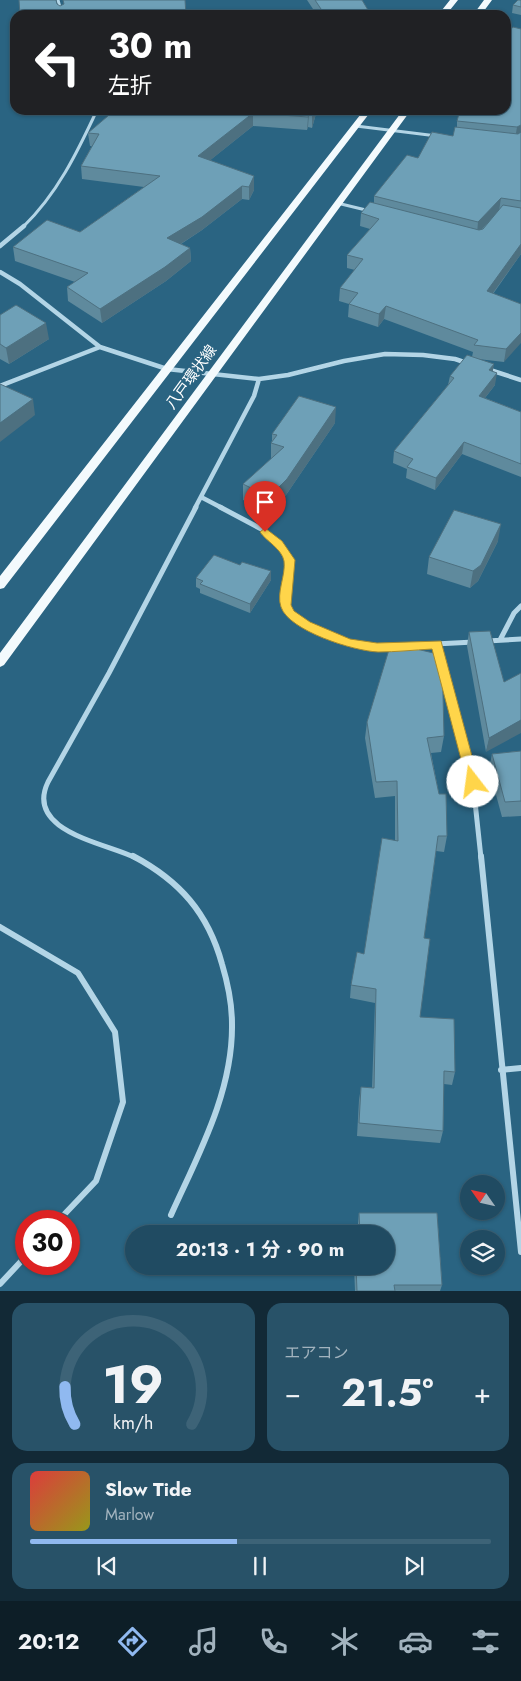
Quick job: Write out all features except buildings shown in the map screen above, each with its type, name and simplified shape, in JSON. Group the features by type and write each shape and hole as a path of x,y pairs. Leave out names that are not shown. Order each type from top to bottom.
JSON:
{"main road":[{"path":"446,10 454,0"},
{"name":"八戸環状線","path":"0,585 364,115"},
{"name":"八戸環状線","path":"0,662 337,203 404,115"}],"street":[{"path":"0,246 34,217 48,201 78,152 94,115"},
{"path":"356,126 447,136"},
{"path":"337,203 376,213"},
{"path":"0,272 20,284 100,347 167,369 259,379 288,375 344,361 385,354 423,355 455,359 474,365"},
{"path":"0,386 100,347"},
{"path":"484,368 521,380"},
{"path":"171,1215 223,1094 232,1050 233,1011 224,966 211,930 191,900 163,874 127,853 59,827 48,813 44,793 254,396 259,379"},
{"path":"201,497 265,532 278,543 289,560 286,605 290,614 306,625 348,643 377,647 521,639"},
{"path":"500,640 514,614 521,606"},
{"path":"437,644 473,782 521,1252"},
{"path":"2,928 78,972 116,1032 123,1102 96,1181 68,1210"},
{"path":"502,1070 521,1068"},
{"path":"0,1284 15,1268"}],"route":[{"path":"265,532 278,543 289,560 286,605 290,614 306,625 348,643 377,647 437,644 473,782"}]}
